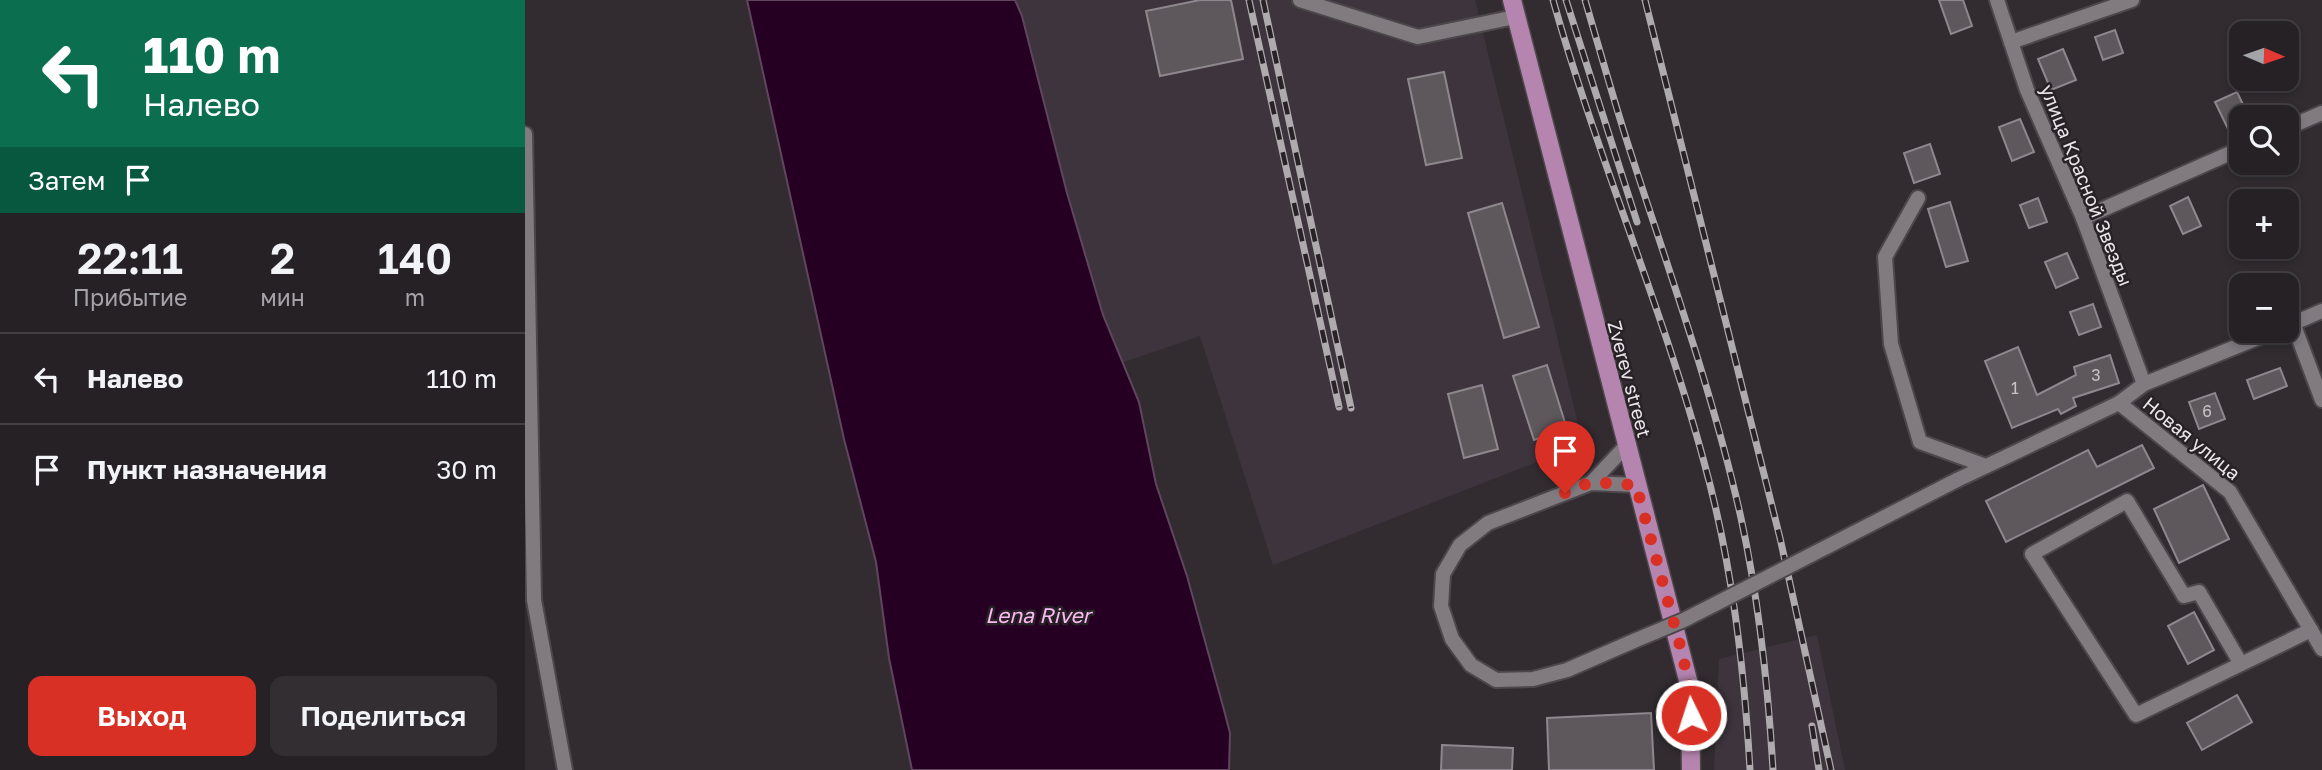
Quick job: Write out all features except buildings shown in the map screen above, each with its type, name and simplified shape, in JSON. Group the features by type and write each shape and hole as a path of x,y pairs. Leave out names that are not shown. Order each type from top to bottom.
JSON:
{"main road":[{"name":"Zverev street","path":"1513,8 1690,688 1691,770"}],"street":[{"path":"1300,0 1418,37 1513,8"},
{"name":"улица Красной Звезды","path":"1997,0 2027,90 2083,218 2144,384"},
{"path":"2011,42 2132,0"},
{"path":"2299,123 2322,113"},
{"path":"525,134 534,600"},
{"path":"2083,218 2229,154"},
{"path":"1918,198 1885,257 1891,344 1920,442 1986,466"},
{"path":"2299,320 2322,311"},
{"path":"1626,446 1591,482 1488,523 1460,545 1443,575 1441,606 1452,639 1471,665 1496,680 1533,679 1567,670 1684,620 1957,480 2119,403 2144,384 2245,343"},
{"path":"2298,343 2322,400"},
{"name":"Новая улица","path":"2119,403 2230,492 2322,649"},
{"path":"1591,482 1636,485"},
{"path":"2241,664 2199,592 2184,596 2127,500 2032,554 2136,715 2241,664 2311,630"},
{"path":"525,574 534,600 565,770"}],"shaded area":[{"path":"1015,0 1475,0 1583,444 1273,565 1200,336 1121,363 1103,315 1067,193 1022,16"},
{"path":"1817,635 1845,770 1714,770 1719,659"}],"water":[{"name":"Lena River","path":"747,0 1015,0 1022,16 1067,193 1103,315 1139,402 1156,484 1187,576 1230,733 1229,770 912,770 889,658 876,562 844,439"}],"railway":[{"path":"1249,0 1339,407"},
{"path":"1263,0 1351,408"},
{"path":"1553,0 1589,116 1669,346 1714,500 1735,615 1750,770"},
{"path":"1566,0 1637,222"},
{"path":"1585,0 1627,143 1705,383 1741,518 1758,612 1773,770"},
{"path":"1645,0 1780,538 1831,770"},
{"path":"1812,726 1819,770"}],"route":[{"path":"1565,493 1591,482 1636,485 1681,649 1690,688 1691,715"}]}
